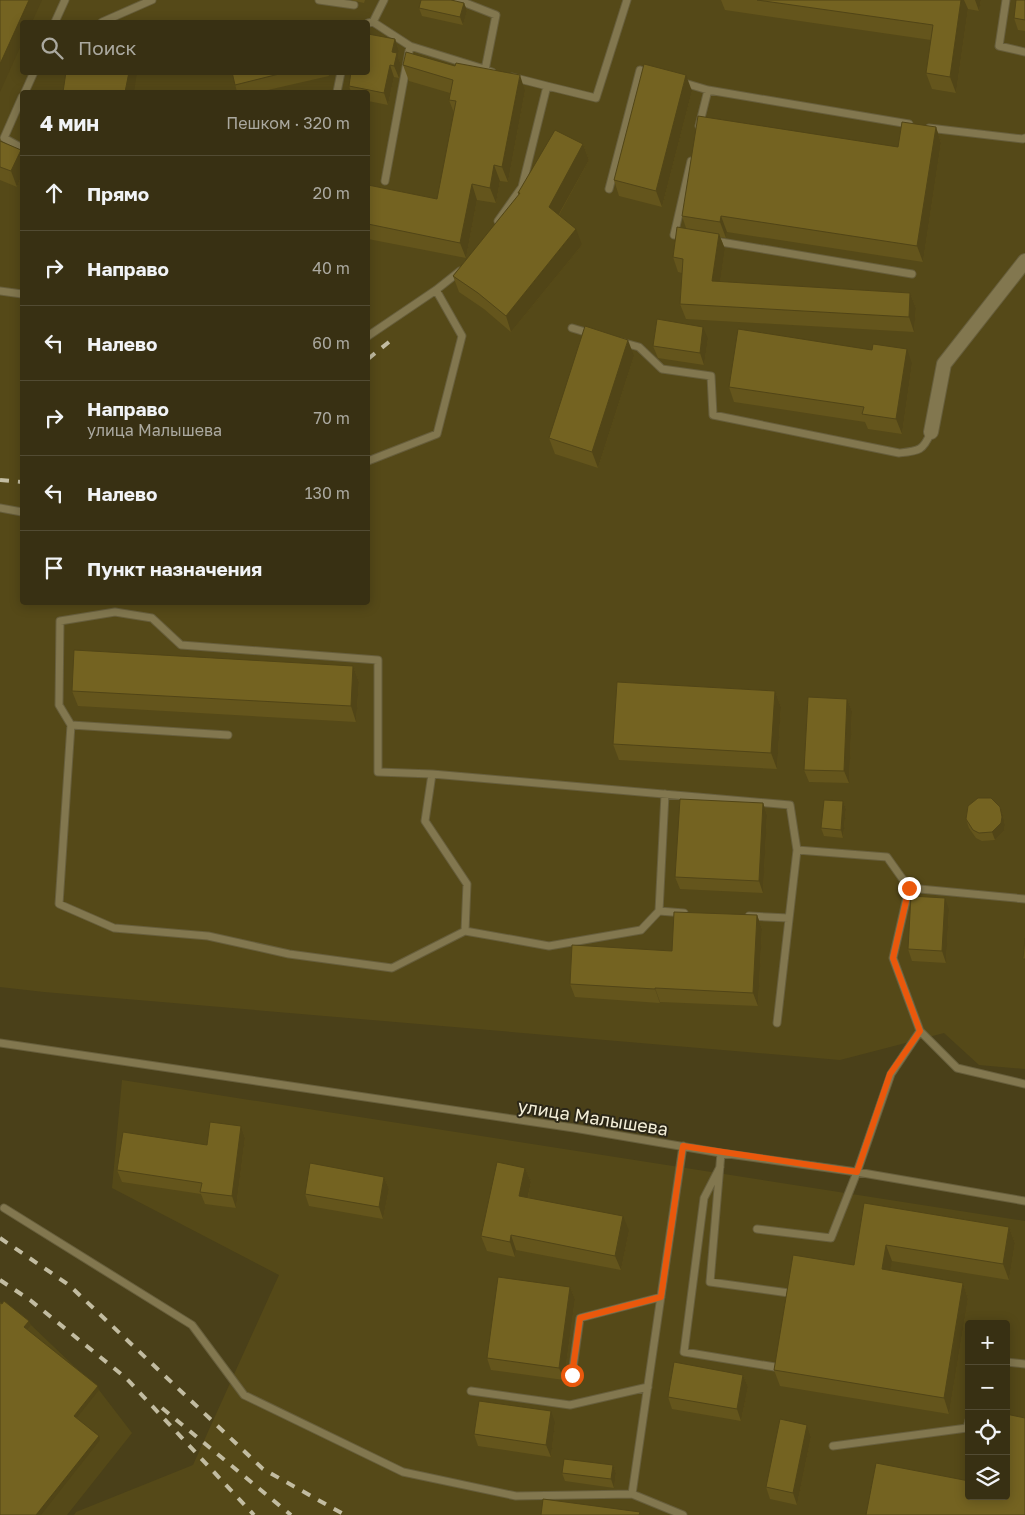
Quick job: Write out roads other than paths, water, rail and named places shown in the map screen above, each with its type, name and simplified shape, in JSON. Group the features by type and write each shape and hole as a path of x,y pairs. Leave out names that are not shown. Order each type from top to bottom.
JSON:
{"street":[{"path":"931,432 944,364 1025,261"}],"lane":[{"path":"57,20 65,0"},
{"path":"107,20 152,0"},
{"path":"319,0 354,5"},
{"path":"384,0 370,22 410,46 485,70 596,98 627,0"},
{"path":"458,0 496,15 485,70"},
{"path":"1006,0 999,46 1025,52"},
{"path":"385,181 410,46"},
{"path":"609,189 640,70 657,75"},
{"path":"26,90 33,75"},
{"path":"337,90 340,75"},
{"path":"674,80 708,90 916,126"},
{"path":"496,225 522,187 547,86"},
{"path":"697,138 708,90"},
{"path":"20,102 4,138 20,147"},
{"path":"926,127 1025,138"},
{"path":"692,158 674,234 693,238"},
{"path":"712,241 912,274"},
{"path":"370,335 436,290 469,264"},
{"path":"370,460 437,434 462,336 436,290"},
{"path":"0,291 20,294"},
{"path":"572,328 600,336"},
{"path":"610,339 639,347 662,369 711,376 713,415 899,452 916,452 925,445 931,432"},
{"path":"0,508 20,512"},
{"path":"664,794 659,911 641,930 549,946 465,931 392,968 289,954 208,936 114,928 59,904 71,725 59,704 60,621 115,612 152,618 181,645 378,660 378,772 432,774 664,794 790,805 796,850 777,1024"},
{"path":"71,725 228,735"},
{"path":"432,774 425,821 467,884 465,931"},
{"path":"796,850 887,857 909,888 893,958 920,1031 957,1068 1025,1084"},
{"path":"909,888 1025,898"},
{"path":"659,911 696,913"},
{"path":"743,916 789,918"},
{"path":"757,1229 831,1238 857,1172 890,1074 920,1031"},
{"name":"улица Малышева","path":"0,1043 857,1172 1025,1201"},
{"path":"632,1494 683,1146"},
{"path":"721,1153 710,1282 789,1293"},
{"path":"720,1167 704,1198 684,1352 775,1367"},
{"path":"4,1208 192,1325 244,1395 403,1472 516,1496 632,1494 683,1515"},
{"path":"572,1375 580,1318 661,1297"},
{"path":"1010,1362 1025,1364"},
{"path":"471,1391 570,1405 648,1387"},
{"path":"833,1446 965,1428"}],"railway":[{"path":"370,357 395,337"},
{"path":"0,480 20,482"},
{"path":"0,1238 69,1285 263,1469 345,1515"},
{"path":"0,1280 30,1300 126,1378 254,1515"},
{"path":"162,1408 291,1515"}]}
